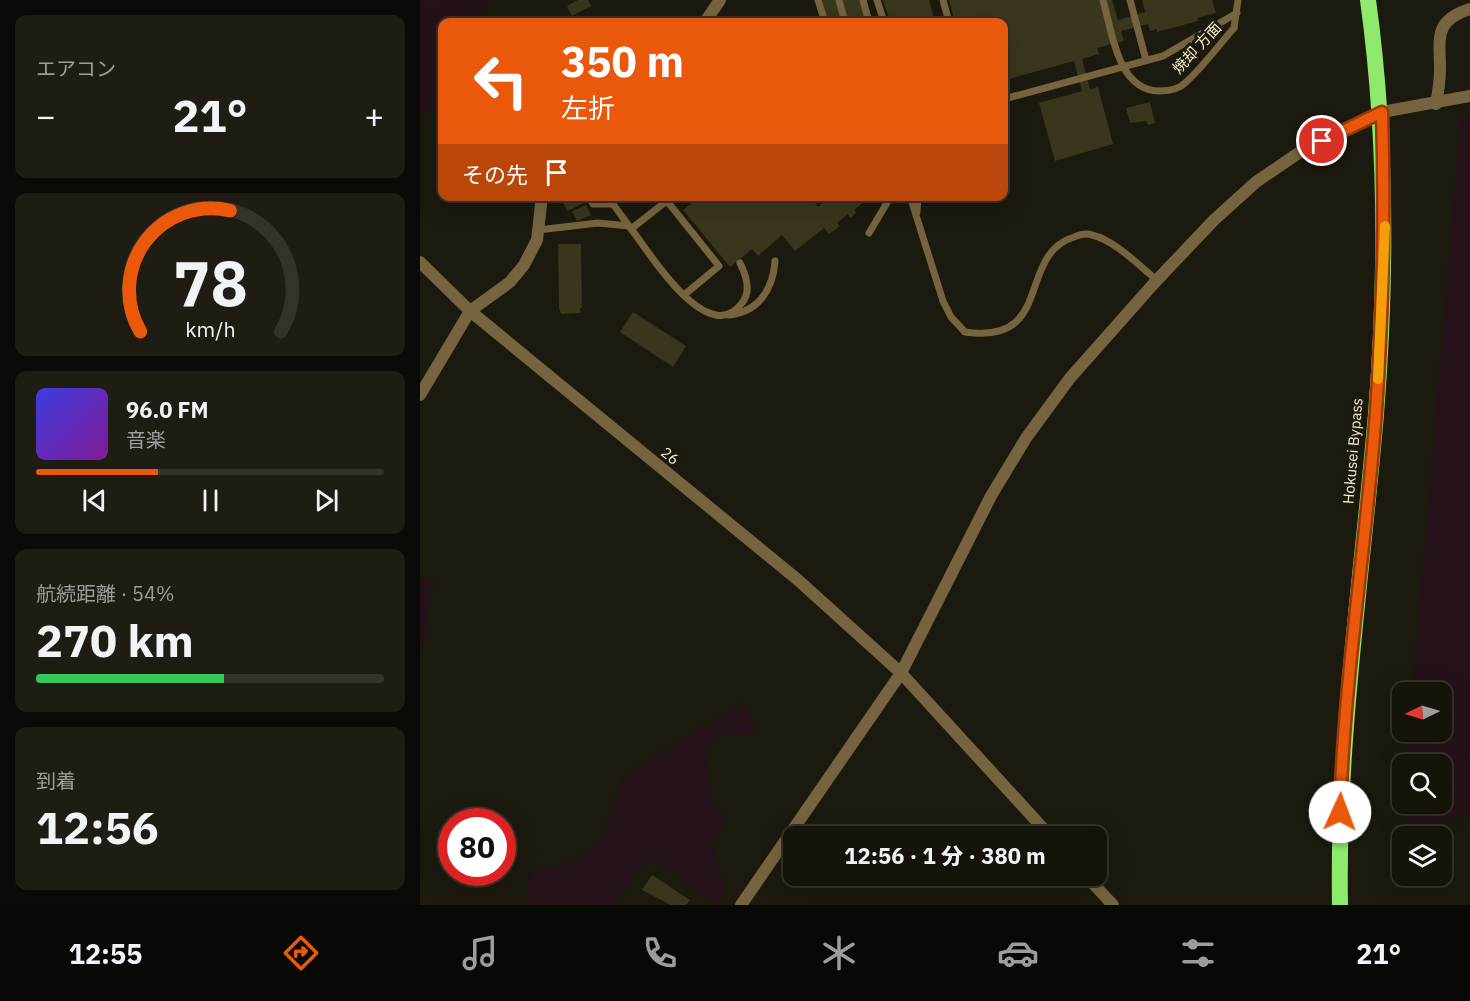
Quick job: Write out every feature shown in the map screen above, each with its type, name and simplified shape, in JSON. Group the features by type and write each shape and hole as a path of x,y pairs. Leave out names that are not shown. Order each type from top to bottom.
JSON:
{"highway":[{"name":"Hokusei Bypass","path":"1340,905 1341,770 1376,413 1385,215 1382,112 1368,0"}],"street":[{"path":"708,18 720,0"},
{"path":"1436,104 1440,79 1441,32 1447,20 1470,9"},
{"path":"741,905 901,674 991,496 1026,438 1070,378 1157,280 1214,220 1256,182 1303,150 1382,112 1470,96"},
{"path":"420,395 470,311 510,282 524,265 537,240 541,201"},
{"name":"26","path":"420,262 470,311 798,580 901,674 1041,826"},
{"path":"1095,886 1113,905"}],"lane":[{"path":"818,0 824,18"},
{"path":"839,0 844,18"},
{"path":"863,0 868,18"},
{"path":"877,0 883,18"},
{"path":"943,0 948,18"},
{"name":"焼却 方面","path":"1103,0 1124,69 1135,83 1152,91 1168,91 1184,85 1234,28 1238,0"},
{"path":"1130,0 1146,60"},
{"path":"1008,98 1163,56 1237,13"},
{"path":"592,201 593,204 613,204 684,295 708,315 749,311 763,299 775,261"},
{"path":"538,230 598,223 630,227 667,201"},
{"path":"671,201 719,266 684,295"},
{"path":"869,233 888,201"},
{"path":"912,201 943,301 951,317 965,332 995,334 1011,326 1023,316 1050,252 1063,241 1078,236 1091,234 1112,245 1157,280"},
{"path":"917,216 918,201"},
{"path":"726,315 743,303 746,295 746,275 740,263"}],"shaded area":[{"path":"420,0 491,0 480,18 438,18 438,99 435,105 420,115"},
{"path":"1470,115 1470,811 1422,826 1414,826 1405,814 1452,814 1452,754 1407,754 1407,742 1452,742 1452,682 1413,682 1461,118"},
{"path":"434,577 422,648 420,649 420,581"},
{"path":"743,703 756,733 717,735 705,755 713,806 726,816 712,845 727,893 715,905 658,862 643,863 614,905 526,905 529,872 572,861 586,854 596,845 609,819 622,777"}],"building":[{"path":"578,0 588,0 591,6 572,16 567,6"},
{"path":"815,0 865,0 870,17 866,18 820,18"},
{"path":"883,0 929,0 934,18 889,18"},
{"path":"949,0 1112,0 1118,20 1145,12 1142,0 1212,0 1216,13 1197,18 1198,21 1157,32 1157,29 1150,31 1148,24 1121,31 1124,41 1097,48 1099,54 1082,59 1090,89 1098,87 1113,144 1055,161 1039,103 1082,91 1074,61 1009,79 1008,18 954,18"},
{"path":"1150,102 1155,123 1148,125 1146,121 1130,123 1126,108"},
{"path":"563,201 583,201 584,203 567,211"},
{"path":"694,201 814,201 818,207 825,201 865,201 854,210 856,213 850,218 848,214 837,223 840,226 829,234 824,228 795,251 782,235 758,256 752,249 730,267 683,210"},
{"path":"586,205 591,215 577,221 572,211"},
{"path":"558,244 581,244 582,308 580,308 580,313 561,314 559,308"},
{"path":"633,312 686,346 673,367 620,332"},
{"path":"652,875 690,900 686,905 671,905 642,890"}],"slow traffic":[{"path":"1378,379 1385,226"}],"route":[{"path":"1322,141 1382,112 1385,215 1376,413 1351,659 1341,770 1340,812"}]}
